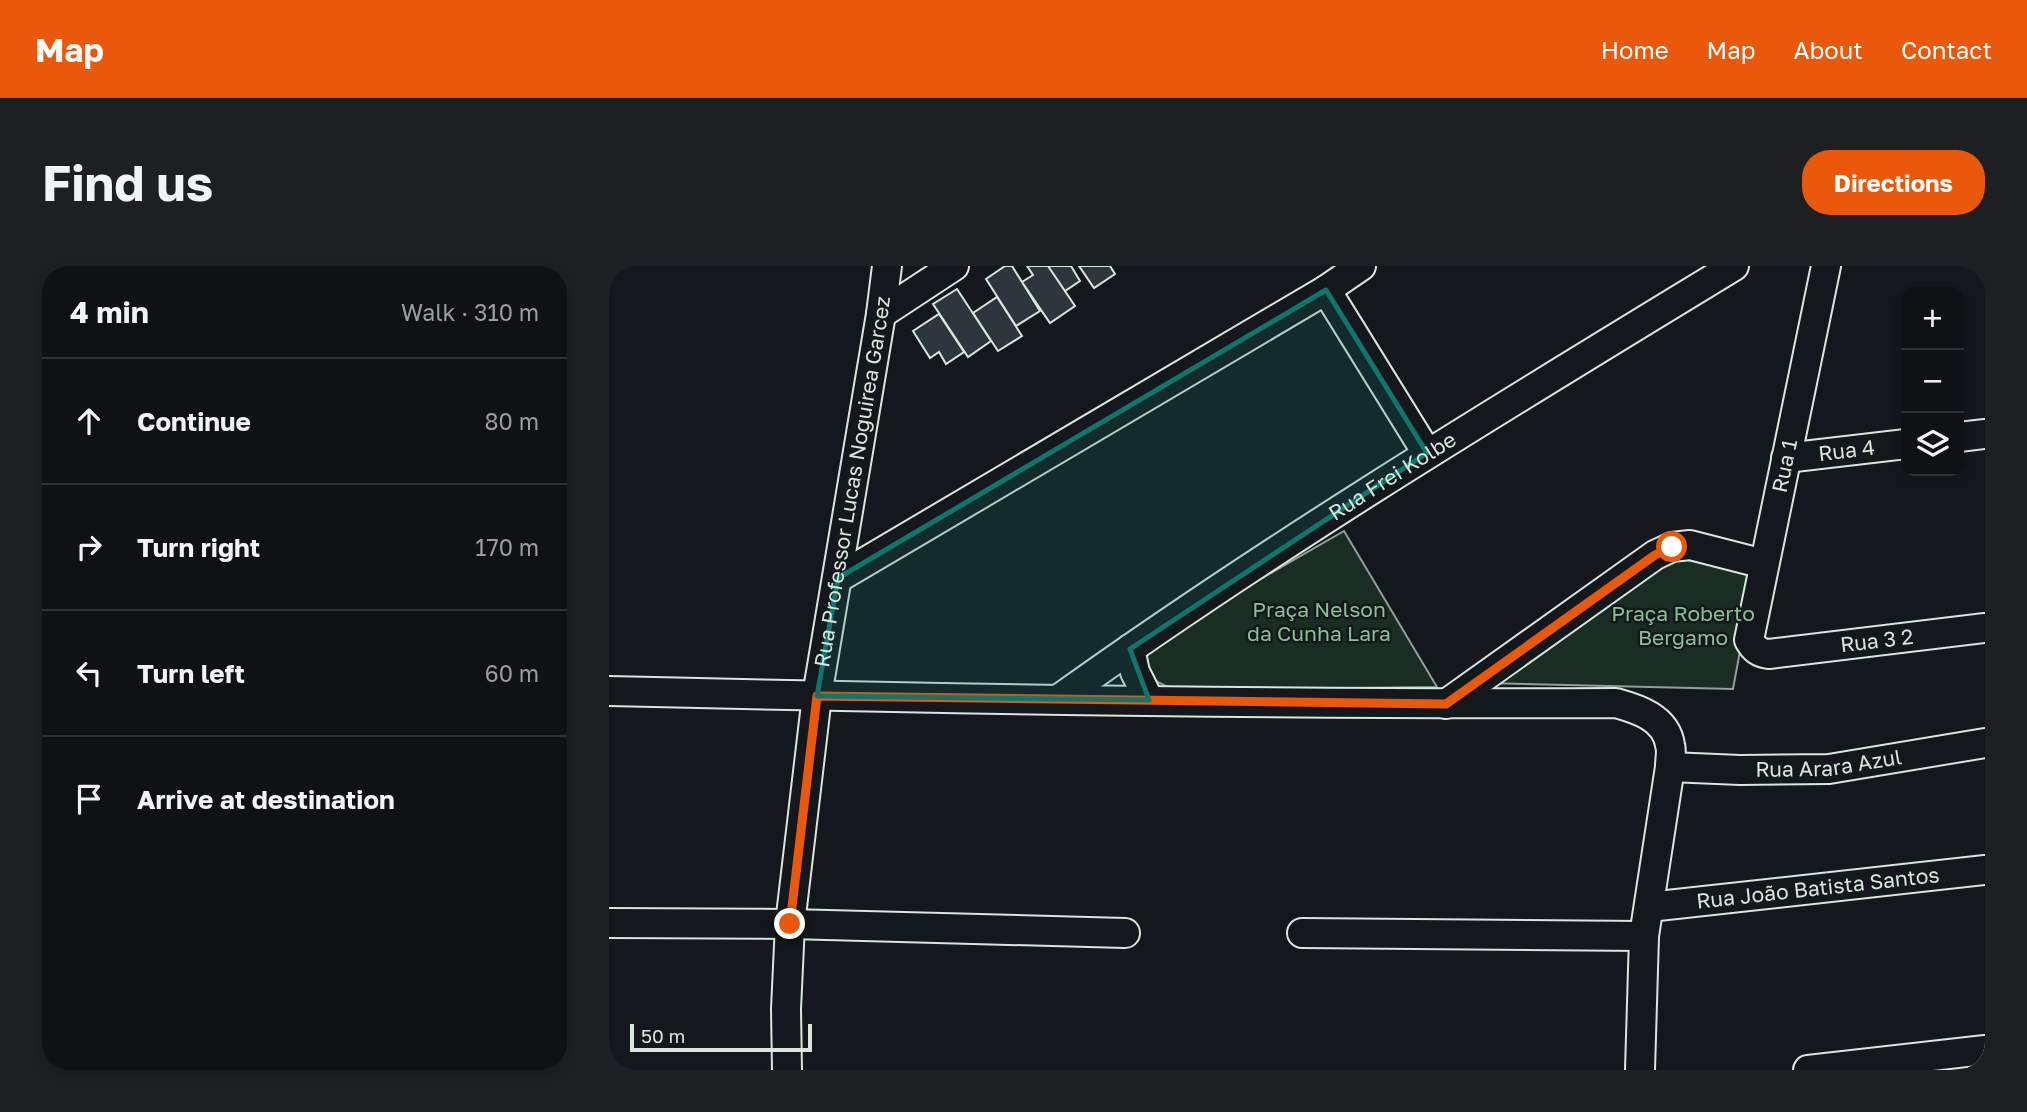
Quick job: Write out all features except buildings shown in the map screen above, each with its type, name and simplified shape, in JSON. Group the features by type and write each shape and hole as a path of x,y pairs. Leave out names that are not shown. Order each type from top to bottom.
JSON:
{"street":[{"name":"Rua Professor Lucas Noguirea Garcez","path":"787,1070 786,1009 790,924 817,696 887,266"},
{"path":"881,314 954,266"},
{"path":"838,578 1326,290 1360,266"},
{"name":"Rua Frei Kolbe","path":"1059,699 1130,649 1427,453 1734,266"},
{"name":"Rua 1","path":"1769,654 1754,649 1749,640 1754,560 1786,458 1826,266"},
{"path":"1326,290 1427,453"},
{"path":"1964,436 1985,434"},
{"name":"Rua 4","path":"1786,458 1901,445"},
{"path":"1446,704 1655,555 1672,547 1690,545 1754,560"},
{"name":"Rua 3 2","path":"1769,654 1985,628"},
{"path":"1130,649 1135,672 1149,700"},
{"path":"609,691 1446,704 1616,703 1634,708 1650,715 1663,726 1670,744 1670,767 1644,936 1640,1070"},
{"name":"Rua Arara Azul","path":"1670,767 1740,770 1829,769 1985,743"},
{"name":"Rua João Batista Santos","path":"1649,907 1985,870"},
{"path":"609,923 790,924 1125,933"},
{"path":"1302,933 1644,936"},
{"path":"1808,1070 1985,1050"}],"highlighted area":[{"path":"1326,290 1427,453 1130,649 1149,700 817,696 838,578"}],"green space":[{"name":"Praça Nelson da Cunha Lara","path":"1344,531 1437,687 1173,690 1152,679 1142,647"},
{"name":"Praça Roberto Bergamo","path":"1675,558 1755,570 1733,689 1486,683"}],"route":[{"path":"790,924 817,696 1446,704 1655,555 1672,547"}]}
